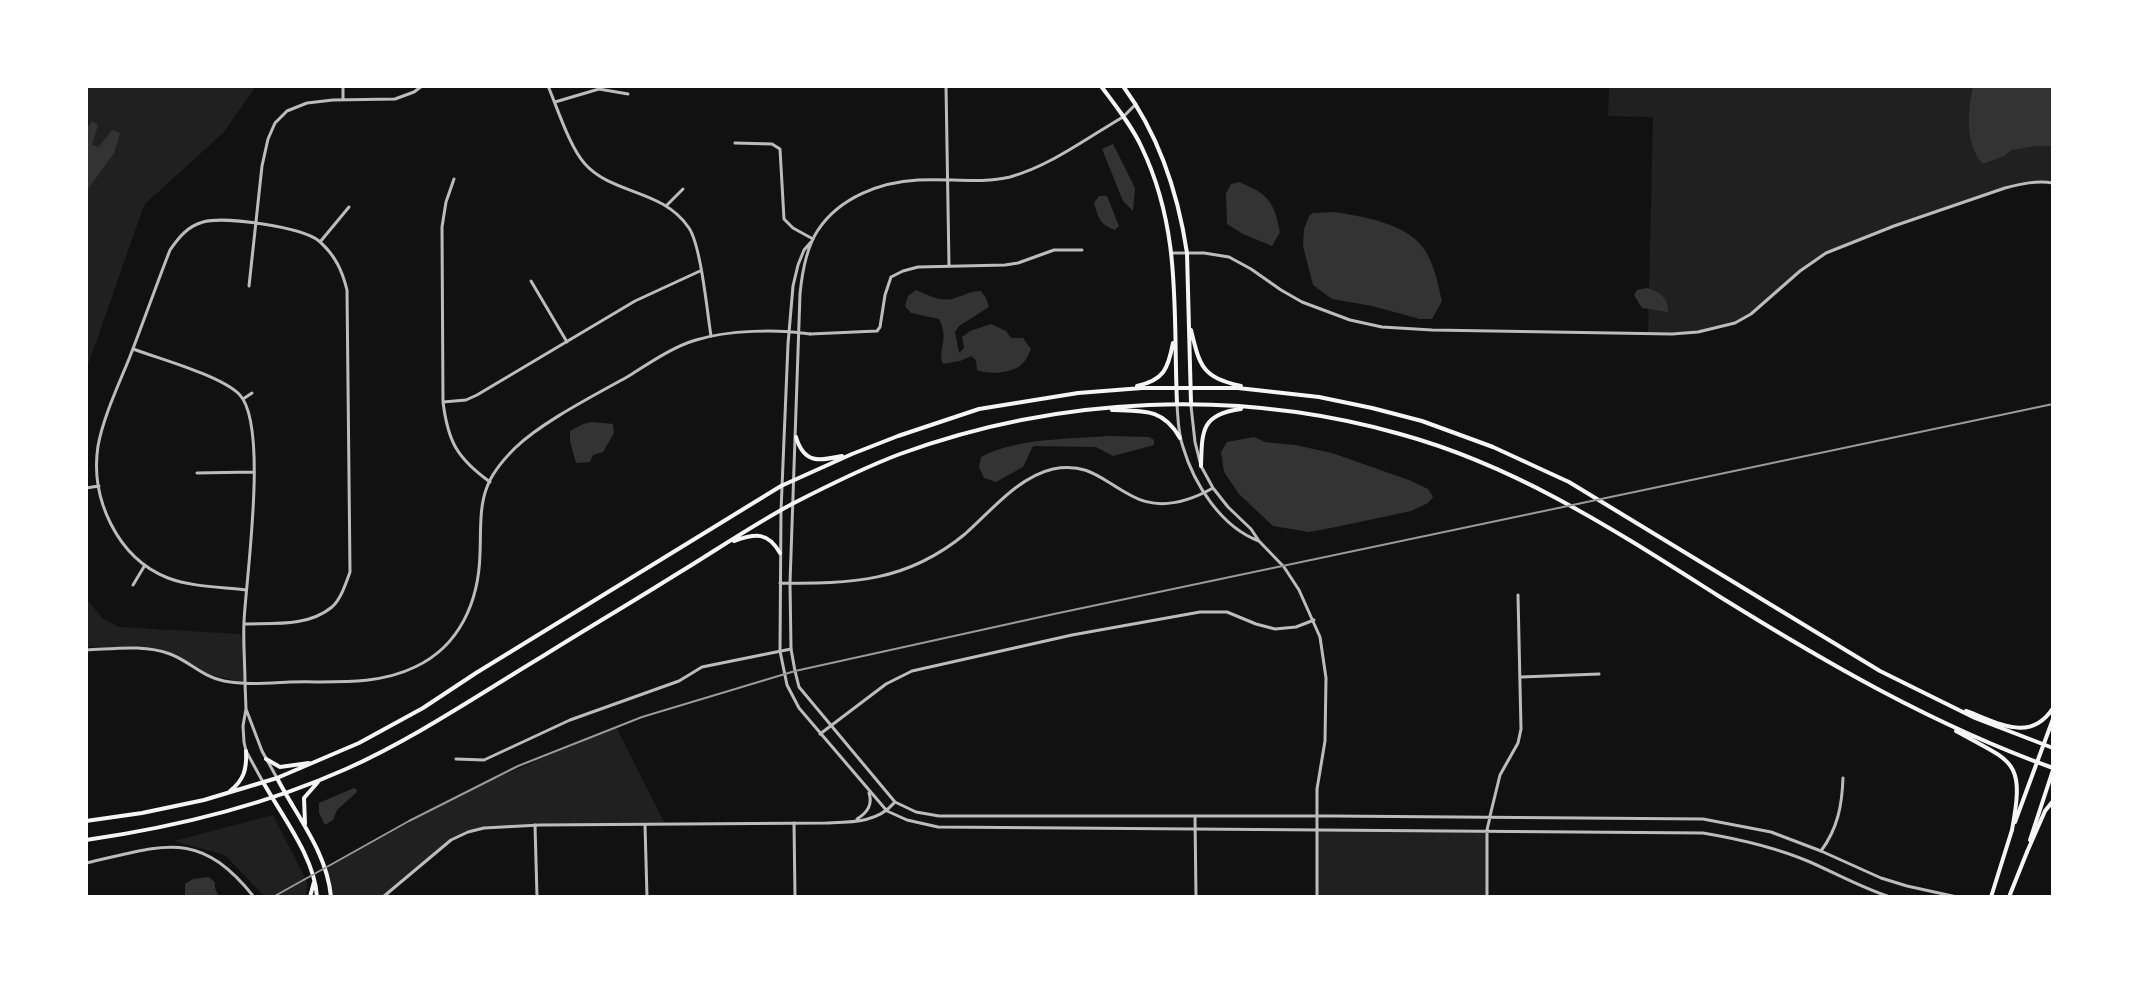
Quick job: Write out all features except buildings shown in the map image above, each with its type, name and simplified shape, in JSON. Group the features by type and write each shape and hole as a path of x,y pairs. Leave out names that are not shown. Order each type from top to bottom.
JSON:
{"main road":[{"path":"1101,86 1141,145 1164,211 1172,253 1177,403"},
{"path":"1123,86 1158,146 1174,193 1187,253 1191,403"},
{"path":"1189,322 1196,352 1206,371 1220,380 1255,389"},
{"path":"1120,389 1147,384 1160,377 1168,364 1175,332"},
{"path":"86,821 142,813 228,793 277,778 372,736 423,708 781,486 852,454 979,409 1120,389 1255,389 1340,401 1422,421 1493,447 1569,482 1858,659 1936,700 2053,748"},
{"path":"86,840 183,823 272,798 376,755 422,731 793,504 897,455 970,432 1056,414 1177,403 1257,408 1345,420 1404,435 1469,457 1538,487 1604,523 1868,685 1997,754 2012,765 2016,775 2018,793 2012,830"},
{"path":"1201,466 1204,430 1210,419 1231,410 1257,408"},
{"path":"1098,410 1153,413 1165,418 1180,438"},
{"path":"796,437 803,453 814,459 852,454"},
{"path":"721,546 749,536 764,536 773,542 780,553"},
{"path":"1936,700 2020,728 2038,724 2053,708"},
{"path":"1930,717 2053,769 2027,852"},
{"path":"1991,897 2053,719"},
{"path":"228,793 244,775 246,751"},
{"path":"266,759 280,767 319,761"},
{"path":"277,778 325,868 331,897"},
{"path":"306,828 304,798 319,780"},
{"path":"263,782 303,852 315,879 317,897"},
{"path":"2009,897 2045,811 2053,801"},
{"path":"310,897 315,879"}],"street":[{"path":"343,86 343,100"},
{"path":"249,286 262,166 275,123 287,111 307,103 395,99 422,86"},
{"path":"548,86 584,163 601,177 667,205 691,231 711,336"},
{"path":"946,86 949,266"},
{"path":"555,102 599,89 628,94"},
{"path":"1136,104 1123,117 1027,172 1003,179 893,183 861,193 829,217 813,239 802,275 790,583 791,649 799,687 895,802 916,812 939,816 1703,819 1771,832 1881,878 1957,897"},
{"path":"735,143 772,144 780,149 784,219 813,239"},
{"path":"454,179 442,227 443,402 452,443 466,462 490,482"},
{"path":"1172,253 1229,257 1302,302 1350,320 1382,327 1672,334 1735,323 1751,314 1800,271 1826,253 1894,226 2023,183 2053,183"},
{"path":"667,205 683,189"},
{"path":"320,242 349,207"},
{"path":"244,624 299,622 312,618 334,606 350,572 347,290 342,270 320,242 298,230 217,219 201,222 187,230 170,250 98,446 99,486 101,502 112,525 130,551 145,565 167,578 246,590"},
{"path":"813,239 798,265 789,332 781,486 780,651 784,675 799,708 887,811 907,820 938,827 1687,832 1725,836 1776,850 1890,897"},
{"path":"86,650 149,649 168,653 211,677 245,683 363,681 392,677 436,655 466,619 476,591 480,522 486,489 515,448 540,429 693,341 736,333 877,331 891,277 903,271 918,267 1011,264 1054,250 1082,250"},
{"path":"443,402 466,400 477,395 635,301 700,271"},
{"path":"531,281 567,342"},
{"path":"133,349 229,386 243,399 251,421 253,524 244,624 246,709 243,726 246,751 263,782"},
{"path":"243,399 252,393"},
{"path":"1177,403 1180,438 1204,493 1227,520 1247,537 1259,541"},
{"path":"1191,403 1201,466 1213,488 1284,567 1299,590 1320,637 1326,678 1325,741 1317,789 1317,897"},
{"path":"780,583 848,583 895,574 912,567 962,536 1014,489 1051,470 1076,467 1090,471 1130,496 1158,504 1177,503 1213,488"},
{"path":"197,473 253,472"},
{"path":"86,488 99,486"},
{"path":"133,585 145,565"},
{"path":"1487,897 1487,830 1500,775 1520,738 1522,724 1518,595"},
{"path":"820,734 886,684 912,671 1072,635 1200,612 1227,612 1275,629 1314,620"},
{"path":"456,759 484,760 570,720 679,681 702,667 791,649"},
{"path":"1521,677 1599,674"},
{"path":"246,709 277,778"},
{"path":"1821,851 1837,825 1843,778"},
{"path":"853,821 870,806 868,789"},
{"path":"383,897 451,840 484,828 853,821 880,816 895,802"},
{"path":"1195,816 1196,897"},
{"path":"794,823 795,897"},
{"path":"645,824 647,897"},
{"path":"535,825 537,897"},
{"path":"86,863 148,849 189,848 223,865 254,897"}],"shaded area":[{"path":"86,86 256,86 224,132 144,205 86,371"},
{"path":"1609,86 2053,86 2053,183 2023,183 1894,226 1826,253 1751,314 1735,323 1698,332 1648,333 1653,117 1608,116"},
{"path":"1973,86 2053,86 2053,146 2011,150 1983,164 1970,137"},
{"path":"92,121 98,125 92,145 99,147 112,130 120,133 114,153 86,192 86,129"},
{"path":"1113,144 1135,188 1133,211 1123,201 1102,149"},
{"path":"1239,182 1263,195 1272,206 1280,232 1272,246 1227,224 1226,194 1231,184"},
{"path":"1099,196 1107,196 1119,226 1115,230 1106,226 1098,216 1094,203"},
{"path":"1335,212 1386,223 1419,242 1432,264 1442,301 1432,319 1332,299 1313,285 1303,246 1304,229 1313,213"},
{"path":"1646,288 1662,296 1668,312 1642,308 1634,295 1637,290"},
{"path":"916,290 945,300 981,291 989,307 959,326 955,332 959,353 964,348 962,337 991,324 1006,331 1011,338 1023,338 1031,349 1027,358 1016,368 999,372 977,370 976,360 971,356 943,364 941,353 944,339 939,319 911,313 905,306 908,296"},
{"path":"592,422 613,424 614,433 603,452 593,455 590,462 576,463 570,431"},
{"path":"1149,437 1154,440 1154,445 1113,456 1096,447 1033,446 1023,467 996,482 984,478 979,467 981,457 1010,446 1044,440"},
{"path":"1254,437 1265,442 1332,453 1409,480 1428,489 1433,497 1411,511 1309,532 1273,526 1239,494 1224,472 1221,452 1227,442"},
{"path":"86,598 103,619 119,627 240,634 244,641 245,683 200,672 176,657 154,650 86,646"},
{"path":"616,727 665,824 484,828 451,840 383,897 332,897 325,868 471,789"},
{"path":"354,788 356,793 325,825 319,813 319,803"},
{"path":"273,815 307,882 306,897 265,897 225,855 174,841"},
{"path":"1317,829 1487,830 1487,897 1317,897"},
{"path":"209,877 215,882 219,897 185,897 185,884 193,879"}],"railway":[{"path":"273,897 409,821 518,766 642,717 795,671 2053,404"}]}
